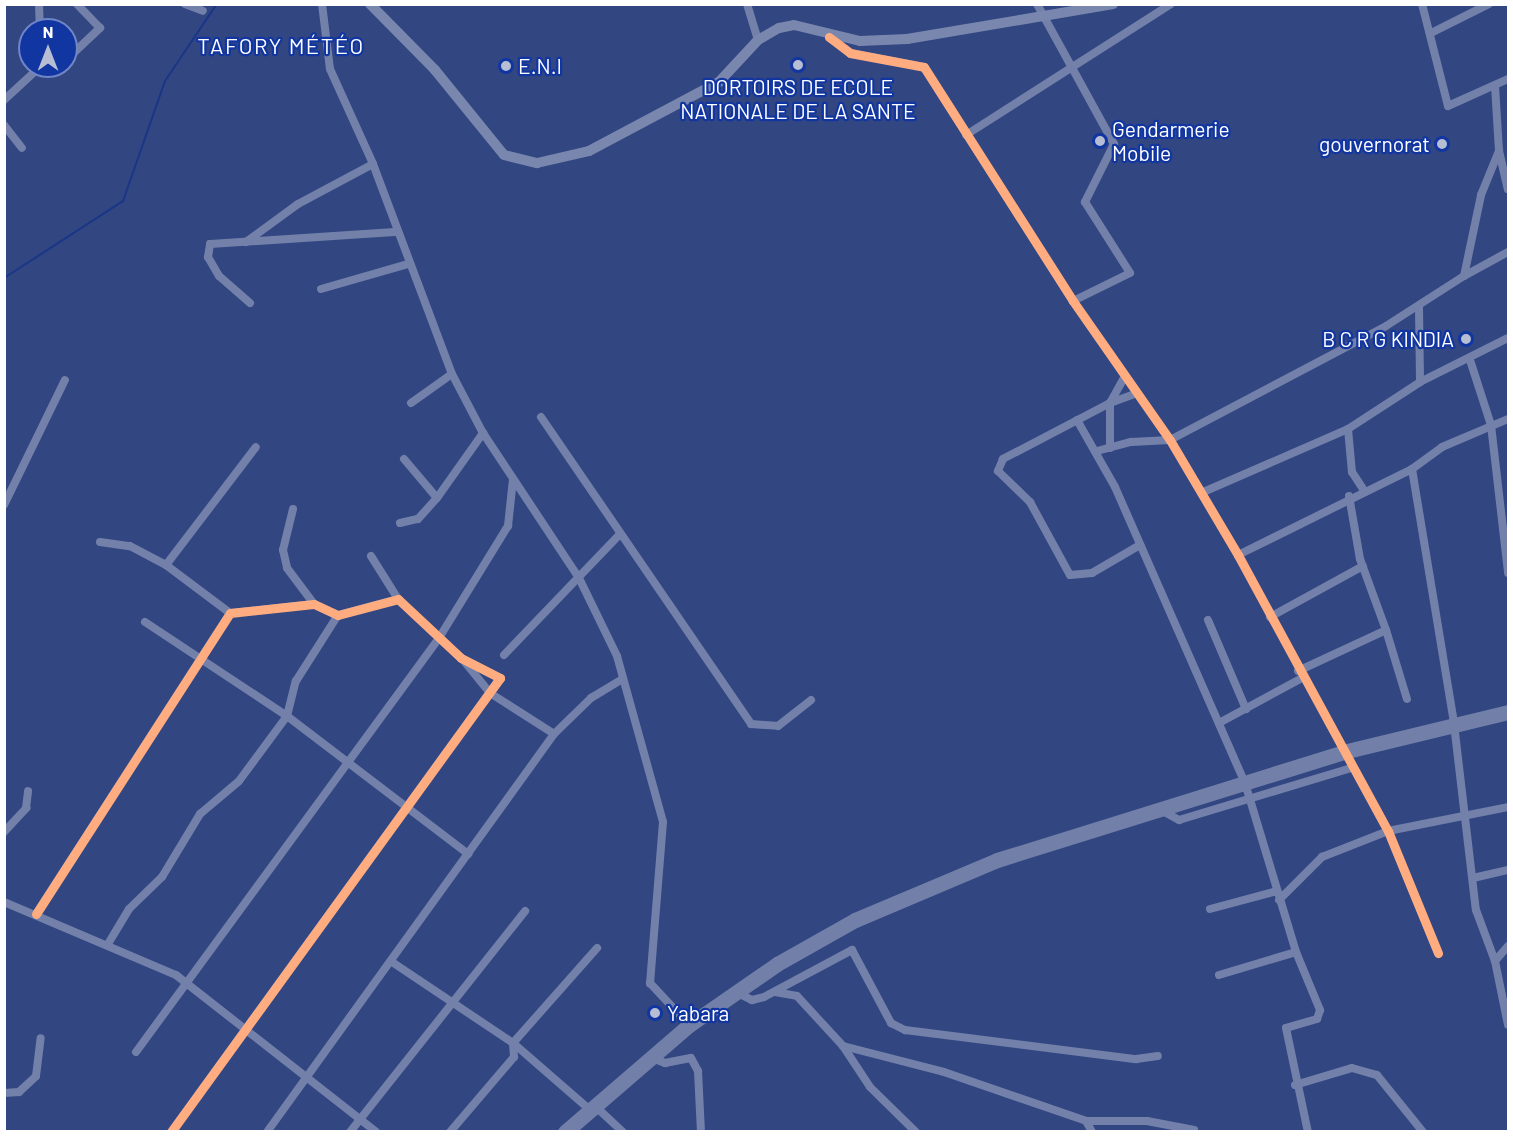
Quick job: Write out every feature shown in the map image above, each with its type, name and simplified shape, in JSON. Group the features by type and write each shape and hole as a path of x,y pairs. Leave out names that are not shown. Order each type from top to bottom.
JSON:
{"highway":[{"path":"565,1131 650,1057 735,991 855,920 997,860 1159,809 1248,789 1343,752 1509,712"}],"street":[{"path":"77,4 100,28 78,49"},
{"path":"185,4 203,11"},
{"path":"322,4 330,69 373,164 395,232 452,374 483,433 579,578 623,679 663,822 650,983 689,1025"},
{"path":"370,4 435,70 504,155 537,163 589,151 719,82 758,40 794,25 829,37 907,39 1047,18 1113,4"},
{"path":"747,4 758,40"},
{"path":"1036,4 1047,18 1114,144 1084,202 1130,273 1073,301"},
{"path":"966,135 1071,64 1171,4"},
{"path":"1422,4 1448,106 1509,79"},
{"path":"1431,33 1489,4"},
{"path":"829,37 850,53 924,67 1073,301 1170,440 1238,555 1300,675 1388,831 1438,954"},
{"path":"4,100 29,78"},
{"path":"1495,85 1499,151 1509,189"},
{"path":"4,125 22,148"},
{"path":"1464,276 1481,195 1499,151"},
{"path":"246,242 298,204 373,164"},
{"path":"250,303 219,276 207,248 246,242 395,232"},
{"path":"1097,451 1170,440 1419,308 1464,276 1509,252"},
{"path":"321,288 408,264"},
{"path":"1419,308 1420,382"},
{"path":"1201,493 1347,429 1420,382 1470,360 1509,338"},
{"path":"1470,360 1491,425 1509,573"},
{"path":"411,403 452,374"},
{"path":"1110,448 1110,403 1125,376"},
{"path":"4,505 65,380"},
{"path":"1137,393 1110,403 1003,459 998,471 1030,502 1070,575 1092,573 1140,546"},
{"path":"541,417 751,724 778,726 811,700"},
{"path":"1238,555 1362,489 1412,468 1442,447 1509,419"},
{"path":"1077,420 1097,451 1248,789 1276,891 1296,952 1320,1010 1317,1018 1286,1028 1295,1085 1308,1131"},
{"path":"1347,429 1352,472 1362,489"},
{"path":"400,523 418,519 437,498 483,433"},
{"path":"166,565 256,447"},
{"path":"404,459 437,498"},
{"path":"1412,468 1454,724 1476,910 1495,961 1501,1011 1509,1025"},
{"path":"136,1052 439,638 508,526 513,479"},
{"path":"1349,496 1363,566 1407,699"},
{"path":"293,509 283,550 287,568 314,604 338,615 398,599"},
{"path":"504,655 620,534"},
{"path":"100,542 130,546 166,565 230,614 314,604"},
{"path":"371,556 398,599 461,657 490,693 554,734"},
{"path":"1270,617 1363,566"},
{"path":"36,914 96,813 230,614"},
{"path":"108,944 129,909 162,877 200,814 239,781 287,716 296,681 338,615"},
{"path":"1208,620 1246,709"},
{"path":"145,622 287,716 406,810 468,854"},
{"path":"1219,723 1300,675 1386,630"},
{"path":"171,1131 500,678 461,657"},
{"path":"267,1131 303,1079 392,962 554,734 591,698 623,679"},
{"path":"1248,789 1351,768"},
{"path":"4,832 26,808 28,791"},
{"path":"1279,900 1322,857 1388,831 1463,813 1509,807"},
{"path":"1473,878 1509,870"},
{"path":"1210,909 1276,891"},
{"path":"4,902 108,944 188,983 303,1079 376,1131"},
{"path":"350,1131 358,1118 453,1004 525,910"},
{"path":"1495,961 1509,946"},
{"path":"450,1131 514,1057 513,1043 597,948"},
{"path":"735,991 752,1000 774,992 852,950 891,1023 905,1030 1136,1059 1158,1056"},
{"path":"1219,975 1296,952"},
{"path":"392,962 513,1043 622,1131"},
{"path":"789,982 791,992 843,1046 870,1087 916,1131"},
{"path":"774,992 791,992"},
{"path":"4,1093 19,1092 36,1076 41,1038"},
{"path":"843,1046 944,1072 1086,1121 1147,1121 1194,1130"},
{"path":"650,1057 665,1063 691,1058 698,1071 701,1131"},
{"path":"1295,1085 1352,1068 1377,1075 1423,1131"},
{"path":"1086,1121 1092,1131"}],"waterway":[{"path":"4,278 123,201 165,81 216,5 237,4"}],"cycle path":[{"path":"829,37 850,53 924,67 1073,301 1170,440 1238,555 1388,831 1438,953"},
{"path":"36,914 230,613 314,604 338,615 398,599 461,658 500,678 171,1132"}],"place":[{"name":"DORTOIRS DE ECOLE NATIONALE DE LA SANTE","path":"798,65"},
{"name":"E.N.I","path":"506,66"},
{"name":"Gendarmerie Mobile","path":"1100,141"},
{"name":"gouvernorat","path":"1442,144"},
{"name":"B C R G KINDIA","path":"1466,339"},
{"name":"Yabara","path":"655,1013"}],"district":[{"name":"TAFORY MÉTÉO","path":"281,46"}]}
